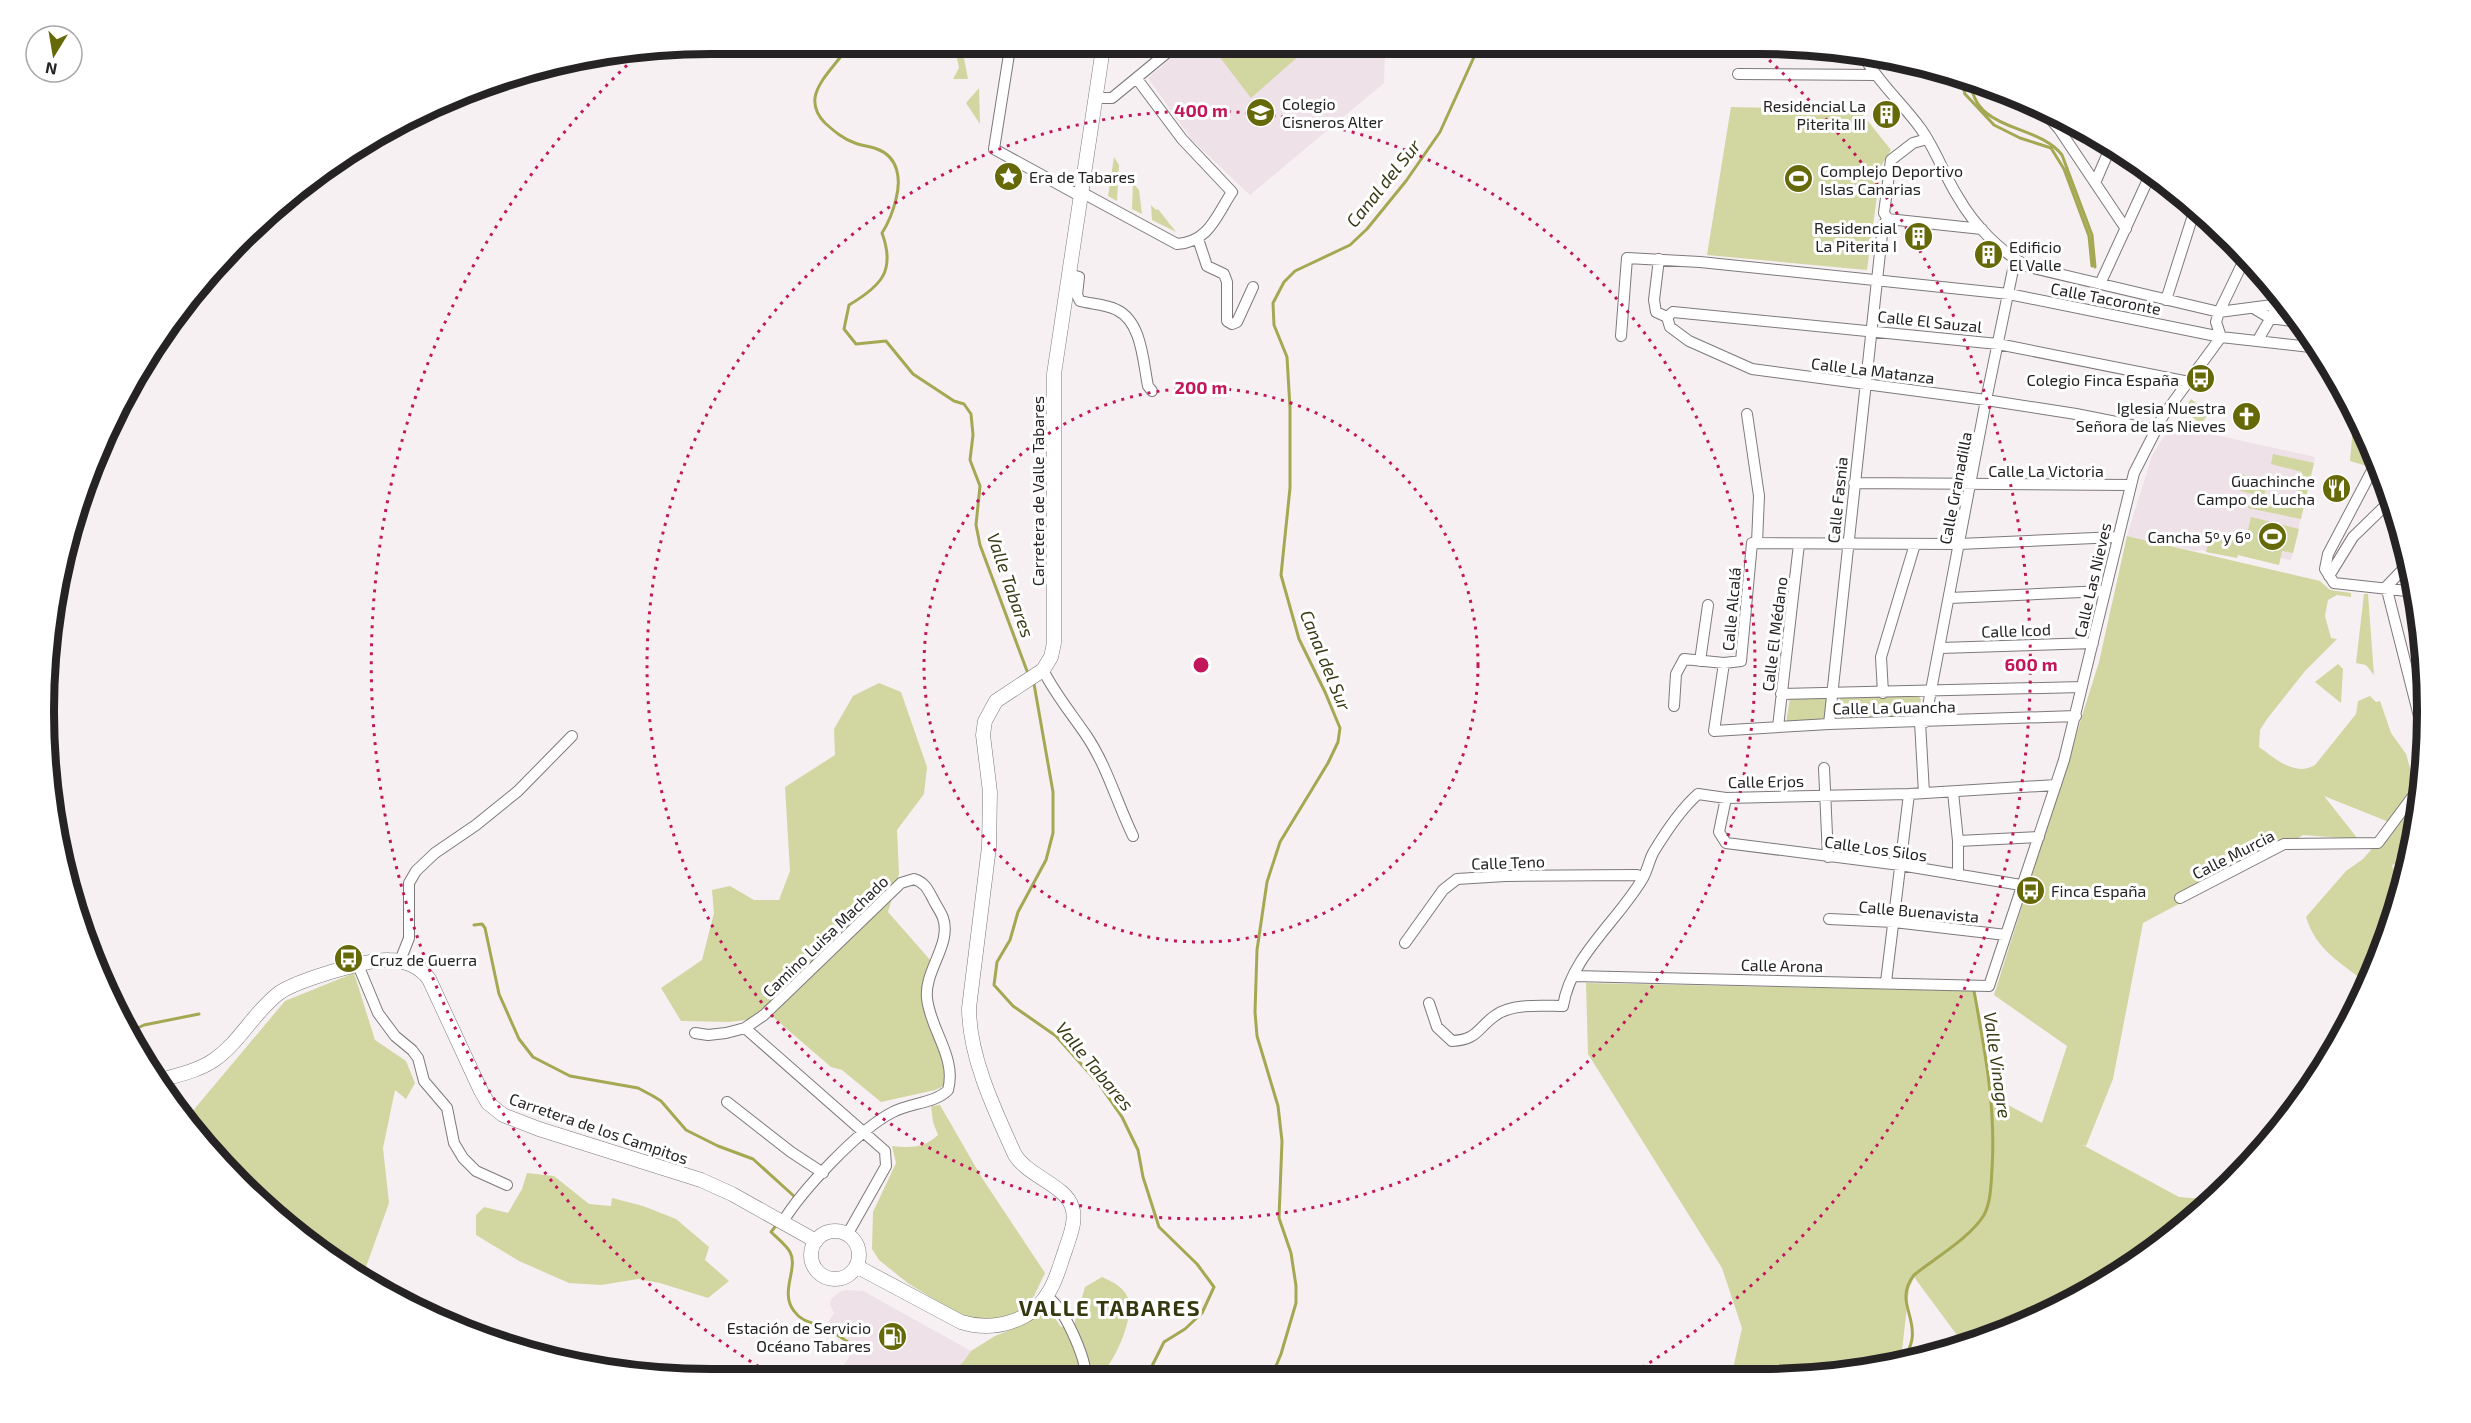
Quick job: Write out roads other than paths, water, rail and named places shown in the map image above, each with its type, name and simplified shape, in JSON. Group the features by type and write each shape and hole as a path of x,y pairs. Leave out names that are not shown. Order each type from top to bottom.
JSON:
{"main road":[{"name":"Carretera de Valle Tabares","path":"1043,670 1051,657 1054,643 1052,402 1054,374 1102,54"},
{"path":"856,1266 940,1312 970,1325 993,1326 1013,1321 1032,1310 1046,1296 1057,1276 1072,1228 1074,1215 1072,1205 1066,1196 1026,1169 1015,1155 974,1051 969,1029 969,1008 989,836 990,792 983,735 985,721 996,701 1043,670"},
{"path":"166,1079 194,1070 216,1059 279,993 358,965 385,960 400,961"},
{"name":"Carretera de los Campitos","path":"400,961 417,968 429,979 481,1091 488,1103 497,1111 539,1129 701,1180 732,1194 816,1241"},
{"path":"829,1232 847,1235 857,1247 856,1266 850,1273 840,1278 823,1276 812,1262 811,1251 816,1241 829,1232"}],"street":[{"path":"1009,54 994,149 1177,244 1190,243 1202,237 1232,192 1182,139 1137,79"},
{"path":"1095,98 1112,98 1165,54"},
{"path":"1869,64 1921,128 1959,200 1994,243 2015,260 2029,267 2219,312 2254,309 2275,304"},
{"path":"1738,74 1876,75"},
{"path":"2063,129 2126,229"},
{"name":"Calle Fasnia","path":"1829,724 1883,225 1888,219 1884,213 1891,160 1906,147 1927,139"},
{"path":"2095,183 2107,154"},
{"path":"2100,284 2147,181"},
{"path":"2166,300 2193,217"},
{"path":"1888,219 1982,229"},
{"path":"1198,239 1207,266 1224,274 1227,282 1227,321 1232,324 1237,322 1253,287"},
{"name":"Calle Tacoronte","path":"1621,336 1627,258 1877,279 2009,294 2221,337 2306,346"},
{"name":"Calle La Matanza","path":"1659,259 1654,300 1656,312 1667,317 1670,327 1689,341 1752,369 1986,400 2076,414 2156,430"},
{"name":"Calle Granadilla","path":"1924,793 1922,722 1932,691 1986,400 2015,260"},
{"path":"2221,337 2216,322 2242,265"},
{"path":"1069,274 1079,277 1077,295 1080,301 1116,309 1131,319 1140,343 1148,386 1152,391"},
{"path":"2258,340 2278,307"},
{"path":"2254,309 2270,318 2288,320"},
{"name":"Calle El Sauzal","path":"1667,317 1673,312 1998,344 2189,382"},
{"name":"Calle Las Nieves","path":"1989,986 2039,837 2076,716 2129,485 2163,416 2221,337"},
{"name":"Calle Alcalá","path":"1674,706 1676,674 1684,659 1724,663 1741,661 1759,496 1747,414"},
{"path":"2371,472 2328,554 2325,569 2334,583 2405,591"},
{"name":"Calle La Victoria","path":"1854,483 2129,485"},
{"path":"2329,576 2353,537 2384,507"},
{"path":"1754,543 1959,544 2116,537"},
{"name":"Calle El Médano","path":"1778,727 1799,544"},
{"path":"1883,693 1881,657 1915,544"},
{"path":"2401,570 2387,586 2387,590 2417,708"},
{"path":"1950,598 2104,591"},
{"path":"1700,661 1708,605"},
{"name":"Calle Icod","path":"1940,648 2093,643"},
{"name":"Calle Alcalá","path":"1714,731 1724,663"},
{"path":"1043,670 1053,691 1087,736 1133,836"},
{"path":"1781,694 2082,687"},
{"name":"Calle La Guancha","path":"1714,731 1829,724 2076,716"},
{"path":"400,961 410,938 409,883 416,871 435,853 476,825 518,791 572,736"},
{"path":"1824,768 1828,857"},
{"name":"Calle Erjos","path":"1429,1003 1437,1027 1452,1041 1462,1041 1478,1034 1497,1014 1518,1007 1563,1006 1566,989 1582,959 1644,878 1652,854 1687,804 1698,794 1726,798 1909,794 2056,784"},
{"path":"1953,792 1958,841 1958,875"},
{"path":"1886,982 1909,794"},
{"name":"Calle Los Silos","path":"1726,798 1719,832 1726,843 2021,885"},
{"name":"Calle Murcia","path":"2180,898 2284,844 2378,843 2410,802"},
{"path":"1958,841 2039,837"},
{"name":"Calle Teno","path":"1405,943 1443,890 1457,879 1505,876 1637,875 1644,878"},
{"name":"Camino Luisa Machado","path":"745,1028 776,1005 814,965 901,883 914,879 926,886 941,912 945,926 926,996 934,1027 948,1057 950,1084 948,1090 940,1097 898,1109 863,1131 823,1173 782,1223"},
{"name":"Calle Buenavista","path":"1829,919 1893,922 2006,935"},
{"path":"358,965 378,1013 395,1036 406,1044 418,1058 424,1081 447,1108 454,1143 463,1158 476,1171 507,1185"},
{"name":"Calle Arona","path":"1574,976 1989,986"},
{"path":"695,1033 717,1035 745,1028 882,1147 887,1161 847,1235"},
{"path":"727,1102 791,1152 823,1173"},
{"path":"1046,1296 1052,1299 1078,1345 1086,1369"}],"waterway":[{"name":"Valle Tabares","path":"842,54 816,92 817,111 835,132 851,141 884,153 894,163 898,177 896,199 882,233 887,258 883,276 870,291 849,305 844,329 856,344 886,341 913,374 954,401 964,404 971,414 973,435 970,460 980,486 976,525 980,545 1027,671"},
{"name":"Canal del Sur","path":"1275,1369 1296,1303 1296,1286 1291,1253 1279,1218 1282,1141 1278,1106 1257,1036 1255,1012 1257,950 1267,882 1280,842 1328,763 1338,742 1340,728 1299,639 1281,575 1290,488 1290,408 1287,357 1274,325 1273,303 1284,282 1295,271 1350,245 1367,229 1406,181 1440,132 1475,54"},
{"path":"1963,86 1965,94 1994,125 2020,138 2051,148 2064,169 2089,236 2092,266"},
{"path":"1973,90 1982,109 1994,118 2038,137 2062,155 2092,235 2095,267"},
{"name":"Valle Tabares","path":"1034,684 1053,792 1053,833 1046,860 1018,912 1010,940 997,962 994,985 1013,1006 1056,1036 1099,1084 1122,1117 1138,1150 1143,1177 1159,1227 1197,1264 1214,1287 1202,1313 1185,1329 1164,1342 1150,1369"},
{"path":"474,925 482,924 485,928 499,994 519,1039 533,1057 570,1076 638,1088 653,1096 661,1101 686,1130 718,1146 753,1159 795,1197"},
{"name":"Valle Vinagre","path":"1908,1352 1912,1341 1906,1300 1909,1284 1914,1275 1970,1232 1984,1215 1989,1199 1993,1146 1991,1102 1974,991"},
{"path":"136,1029 144,1025 199,1014"},
{"path":"778,1223 771,1232 786,1247 792,1258 788,1296 794,1311 803,1319 825,1328 853,1345"}],"place":[{"name":"Colegio Cisneros Alter","path":"1261,112"},
{"name":"Residencial La Piterita III","path":"1887,114"},
{"name":"Era de Tabares","path":"1008,176"},
{"name":"Complejo Deportivo Islas Canarias","path":"1799,179"},
{"name":"Residencial La Piterita I","path":"1918,236"},
{"name":"Edificio El Valle","path":"1988,255"},
{"name":"Colegio Finca España","path":"2200,379"},
{"name":"Iglesia Nuestra Señora de las Nieves","path":"2247,416"},
{"name":"Guachinche Campo de Lucha","path":"2336,489"},
{"name":"Cancha 5º y 6º","path":"2272,536"},
{"name":"Finca España","path":"2030,890"},
{"name":"Cruz de Guerra","path":"349,959"},
{"name":"Estación de Servicio Océano Tabares","path":"892,1336"}],"district":[{"name":"VALLE TABARES","path":"1110,1307"}]}
